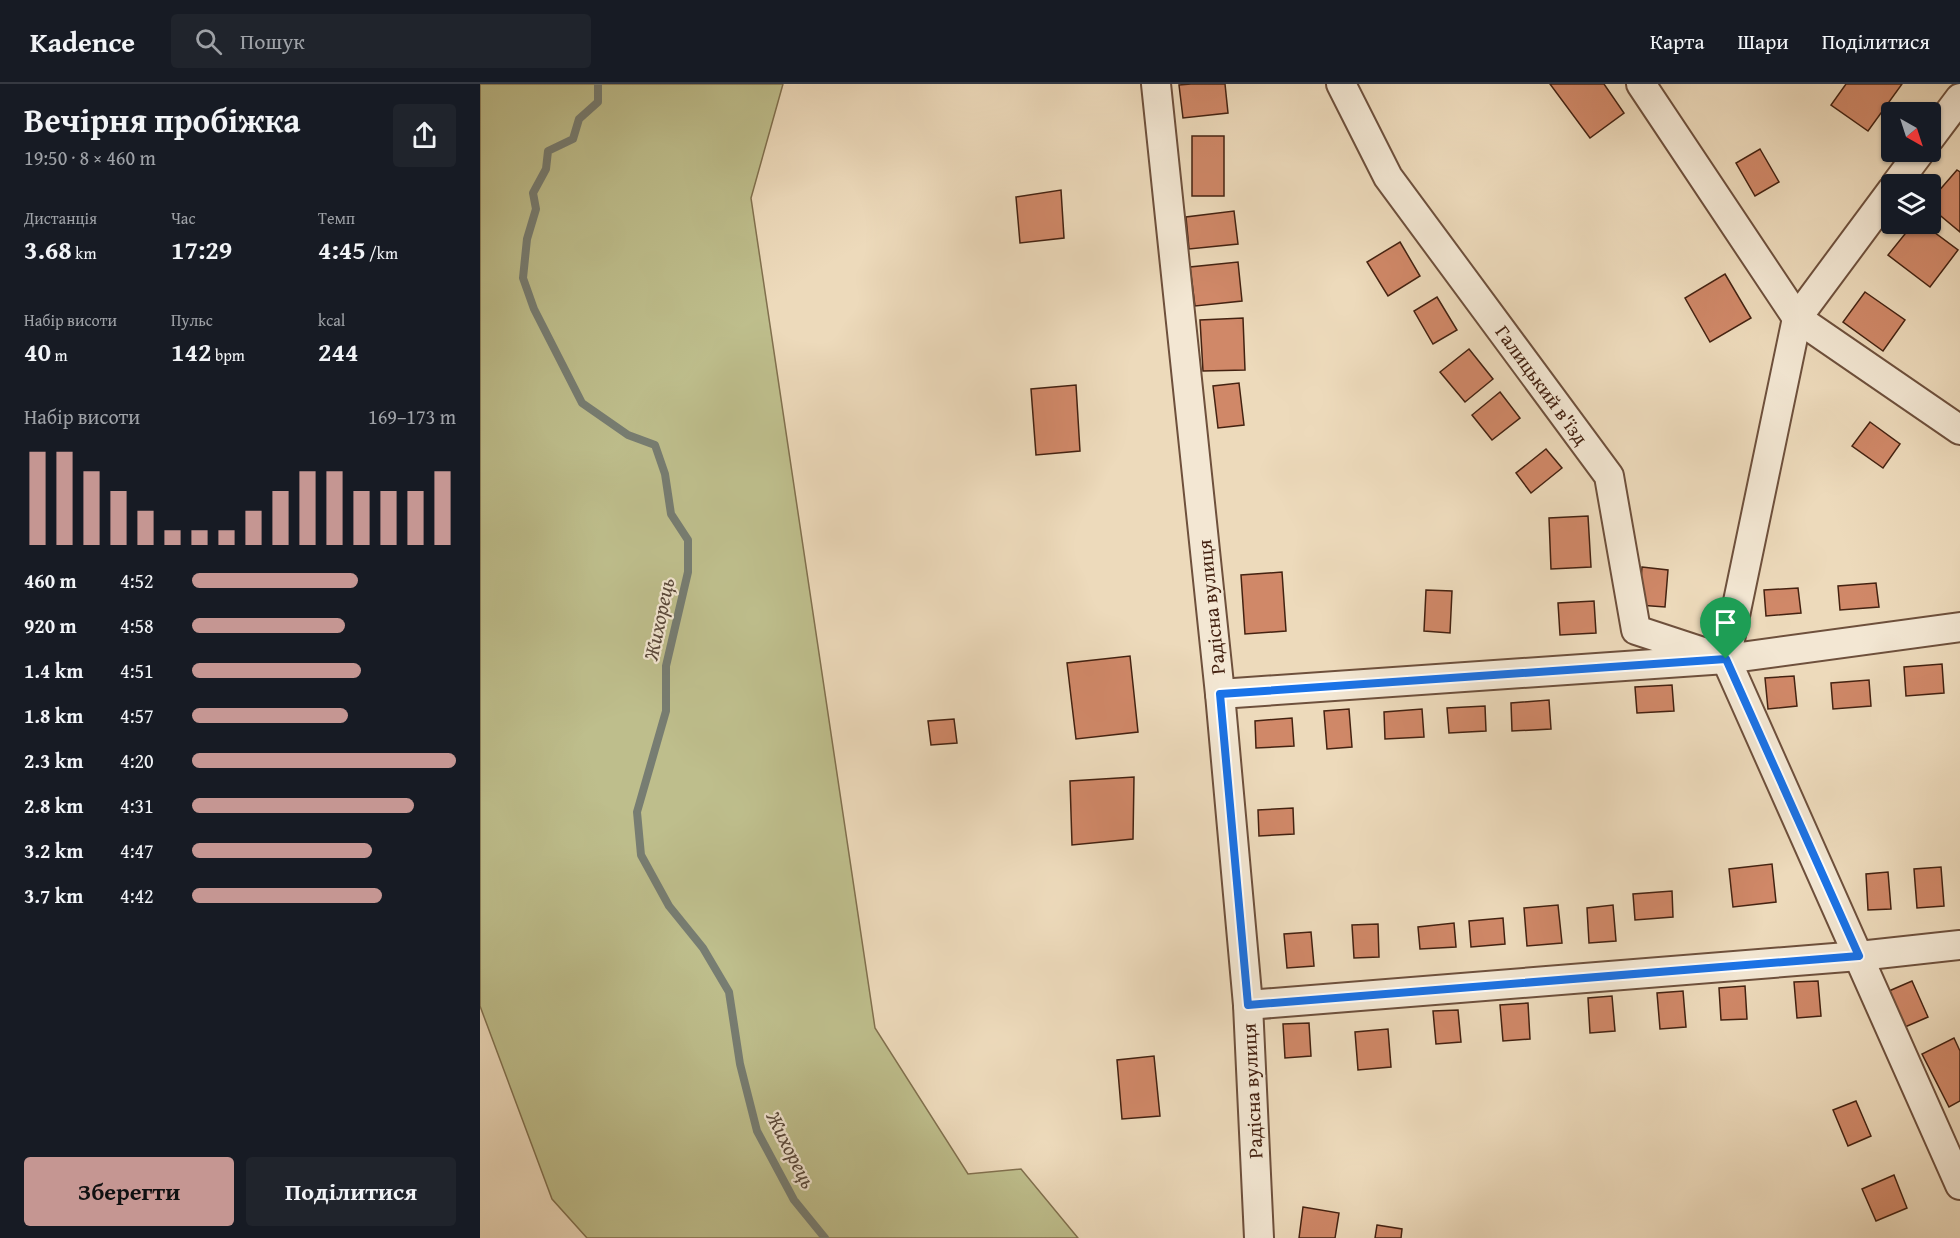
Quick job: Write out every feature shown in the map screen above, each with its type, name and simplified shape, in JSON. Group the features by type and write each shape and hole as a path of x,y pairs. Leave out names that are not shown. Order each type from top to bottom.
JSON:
{"street":[{"name":"Радісна вулиця","path":"1156,84 1220,694 1248,1005 1259,1238"},
{"name":"Галицький в'їзд","path":"1341,84 1388,177 1609,476 1636,630 1726,659"},
{"path":"1641,84 1797,318 1960,430"},
{"path":"1941,123 1960,98"},
{"path":"1881,205 1797,318 1726,659 1960,1185"},
{"path":"1220,694 1726,659 1960,627"},
{"path":"1248,1005 1859,956 1960,945"}],"green space":[{"path":"480,84 783,84 751,198 875,1028 968,1174 1021,1169 1078,1238 587,1238 552,1199 480,1006"}],"building":[{"path":"1225,84 1228,113 1183,118 1179,85"},
{"path":"1550,84 1604,84 1624,113 1590,138"},
{"path":"1846,84 1902,84 1889,102 1881,102 1881,113 1868,131 1831,105"},
{"path":"1192,136 1224,136 1224,196 1192,196"},
{"path":"1760,149 1779,182 1755,196 1736,163"},
{"path":"1957,170 1960,172 1960,232 1941,216 1941,188"},
{"path":"1061,190 1064,238 1020,243 1016,197"},
{"path":"1234,211 1238,244 1189,249 1186,217"},
{"path":"1905,234 1936,234 1958,250 1930,287 1888,255"},
{"path":"1400,242 1420,276 1388,296 1367,262"},
{"path":"1238,262 1242,301 1195,306 1190,267"},
{"path":"1725,274 1751,318 1710,342 1685,298"},
{"path":"1865,292 1905,320 1883,351 1843,322"},
{"path":"1437,297 1457,330 1433,344 1414,311"},
{"path":"1243,318 1245,370 1203,371 1200,320"},
{"path":"1469,349 1493,379 1465,402 1440,372"},
{"path":"1239,383 1244,425 1218,428 1213,386"},
{"path":"1076,385 1080,451 1036,455 1031,389"},
{"path":"1500,392 1520,418 1492,440 1472,415"},
{"path":"1870,422 1900,444 1883,468 1852,446"},
{"path":"1546,449 1562,468 1531,493 1516,473"},
{"path":"1588,516 1591,567 1551,569 1549,518"},
{"path":"1642,567 1668,570 1665,607 1639,605"},
{"path":"1282,572 1286,631 1245,634 1241,575"},
{"path":"1876,583 1879,607 1840,610 1838,586"},
{"path":"1798,588 1801,613 1766,616 1764,590"},
{"path":"1426,590 1452,591 1450,633 1424,631"},
{"path":"1594,601 1596,633 1560,635 1558,603"},
{"path":"1130,656 1138,732 1076,739 1067,663"},
{"path":"1942,664 1944,693 1906,696 1904,667"},
{"path":"1794,676 1797,706 1768,709 1765,678"},
{"path":"1869,680 1871,706 1833,709 1831,683"},
{"path":"1672,685 1674,711 1637,713 1635,687"},
{"path":"1549,700 1551,729 1512,731 1511,703"},
{"path":"1485,706 1486,731 1449,733 1447,708"},
{"path":"1349,709 1352,747 1327,749 1324,711"},
{"path":"1422,709 1424,737 1385,739 1384,712"},
{"path":"1292,718 1294,746 1256,748 1255,721"},
{"path":"954,719 957,743 931,745 928,721"},
{"path":"1134,777 1133,839 1072,845 1070,781"},
{"path":"1293,808 1294,834 1259,836 1258,810"},
{"path":"1772,864 1776,902 1733,907 1729,869"},
{"path":"1941,867 1944,906 1917,908 1914,869"},
{"path":"1888,872 1891,909 1868,910 1866,874"},
{"path":"1672,891 1673,917 1635,920 1633,894"},
{"path":"1558,905 1562,943 1527,946 1524,908"},
{"path":"1613,905 1616,941 1589,943 1587,908"},
{"path":"1503,918 1505,944 1471,947 1469,921"},
{"path":"1454,923 1456,947 1420,949 1418,927"},
{"path":"1378,924 1379,957 1354,958 1352,925"},
{"path":"1311,932 1314,966 1287,968 1284,934"},
{"path":"1818,981 1821,1016 1797,1018 1794,982"},
{"path":"1912,981 1928,1017 1905,1027 1889,991"},
{"path":"1745,986 1747,1019 1721,1020 1719,988"},
{"path":"1683,991 1686,1027 1660,1029 1657,993"},
{"path":"1612,996 1615,1031 1590,1033 1588,998"},
{"path":"1528,1003 1530,1039 1503,1041 1500,1005"},
{"path":"1458,1010 1461,1042 1436,1044 1433,1011"},
{"path":"1309,1023 1311,1056 1285,1058 1283,1024"},
{"path":"1388,1029 1391,1067 1358,1070 1355,1032"},
{"path":"1954,1038 1960,1051 1960,1101 1949,1107 1922,1054"},
{"path":"1154,1056 1160,1116 1122,1119 1117,1060"},
{"path":"1856,1101 1871,1136 1848,1146 1833,1110"},
{"path":"1894,1175 1907,1208 1876,1221 1862,1189"},
{"path":"1303,1207 1339,1213 1335,1238 1299,1238"},
{"path":"1377,1225 1402,1229 1401,1238 1375,1238"}],"waterway":[{"name":"Жихорець","path":"598,84 598,102 579,119 573,139 548,151 546,169 533,193 536,209 527,239 523,278 534,309 582,403 628,435 655,445 665,474 671,514 688,540 688,572 666,666 666,711 637,812 641,855 669,906 703,948 729,992 740,1064 757,1131 794,1200 825,1238"}],"route":[{"path":"1726,659 1859,956 1248,1005 1220,694 1726,659"}]}
